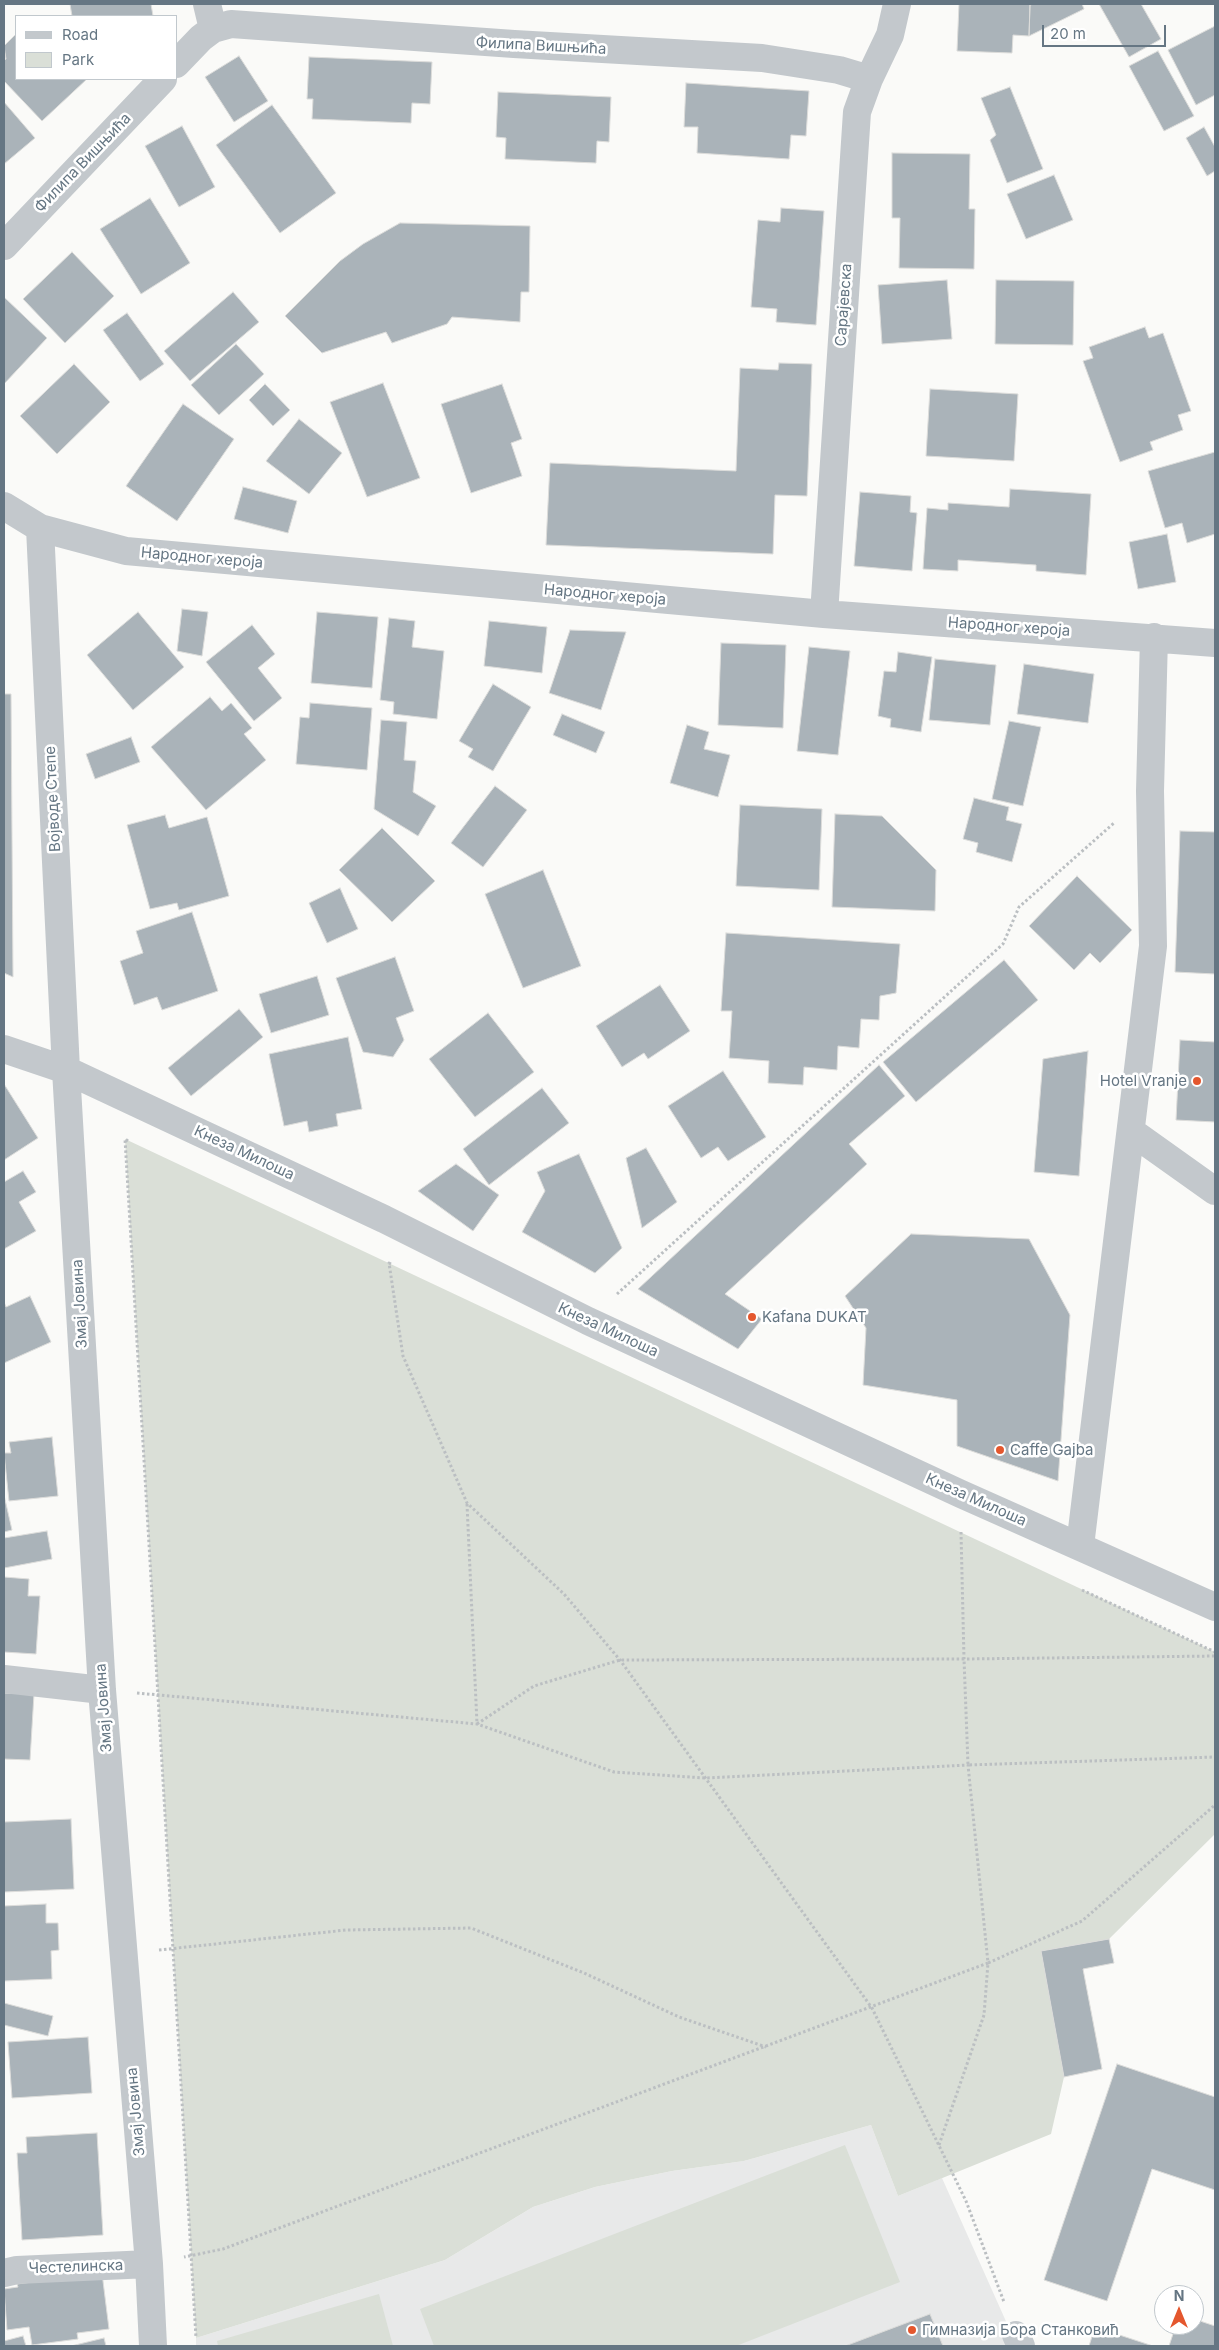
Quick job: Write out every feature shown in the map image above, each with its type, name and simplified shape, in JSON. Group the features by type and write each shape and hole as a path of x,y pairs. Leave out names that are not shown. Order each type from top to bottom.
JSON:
{"street":[{"name":"Сарајевска","path":"824,614 857,112 869,79 890,35 897,4"},
{"name":"Филипа Вишњића","path":"178,62 202,38 210,17 231,24 514,44 762,58 839,70 869,79"},
{"name":"Филипа Вишњића","path":"4,246 162,80"},
{"name":"Народног хероја","path":"4,506 40,528 126,551 824,614 1215,643"},
{"name":"Војводе Степе","path":"40,528 66,1070"},
{"path":"1080,1546 1132,1132 1153,946 1150,791 1154,637"},
{"name":"Кнеза Милоша","path":"4,1049 66,1070 384,1219 588,1321 961,1494 1215,1607"},
{"name":"Змај Јовина","path":"66,1070 102,1690 149,2264 153,2346"},
{"path":"1132,1132 1215,1191"},
{"path":"4,1679 102,1690"},
{"name":"Честелинска","path":"4,2273 17,2270 149,2264"}],"path":[{"path":"588,1321 1003,944 1019,907 1150,791"},
{"path":"134,1144 125,1139 196,2338"},
{"path":"380,1259 398,1267"},
{"path":"389,1263 403,1356 467,1503 477,1724"},
{"path":"939,2145 984,2015 988,1963 968,1766 961,1494"},
{"path":"467,1503 564,1594 620,1660 872,2008 966,2201 1019,2341"},
{"path":"477,1724 534,1686 620,1660 1215,1656"},
{"path":"102,1690 477,1724 614,1772 705,1778 1215,1757"},
{"path":"149,2264 223,2249 872,2008 988,1963 1082,1922 1215,1805"},
{"path":"124,1954 346,1930 471,1928 584,1974 678,2017 766,2047"}],"shaded area":[{"path":"871,2125 898,2196 942,2178 1017,2346 196,2346 196,2338 445,2260 533,2207 595,2187 672,2171 744,2161"}],"green space":[{"path":"125,1139 1215,1652 1215,1834 1109,1939 1041,1951 1064,2077 1051,2134 898,2196 871,2125 744,2161 672,2171 595,2187 533,2207 445,2260 196,2338"},
{"path":"845,2145 900,2282 736,2346 434,2346 420,2309"},
{"path":"379,2294 393,2346 218,2346 217,2341"}],"building":[{"path":"70,4 151,4 153,15 72,15"},
{"path":"959,4 1030,4 1029,36 1013,35 1012,53 957,51"},
{"path":"1082,4 1084,9 1029,36 1030,5"},
{"path":"1099,4 1141,4 1161,39 1129,57"},
{"path":"1215,26 1215,95 1196,105 1168,50"},
{"path":"15,35 15,80 86,80 42,121 4,81 4,61 6,59 4,46"},
{"path":"1158,51 1194,116 1164,131 1129,66"},
{"path":"239,56 268,101 234,122 205,77"},
{"path":"309,57 432,62 430,104 412,103 411,123 312,119 313,99 307,99"},
{"path":"686,83 809,91 806,136 791,135 789,159 697,153 698,127 684,127"},
{"path":"1010,87 1043,169 1007,183 990,140 996,135 981,98"},
{"path":"498,92 611,97 609,142 597,141 596,163 505,159 506,138 496,137"},
{"path":"4,102 35,138 4,164"},
{"path":"272,105 336,193 280,233 216,145"},
{"path":"182,126 215,187 179,207 145,146"},
{"path":"1204,127 1215,147 1215,171 1207,176 1186,138"},
{"path":"892,153 970,154 969,209 975,209 974,269 899,268 900,218 892,218"},
{"path":"1054,175 1073,220 1026,239 1007,194"},
{"path":"150,198 190,263 141,294 100,229"},
{"path":"781,208 824,211 816,325 776,322 777,309 751,307 758,220 780,222"},
{"path":"400,223 530,226 529,292 521,292 520,322 452,317 447,324 392,343 386,332 322,353 285,316 340,261 363,244"},
{"path":"72,252 114,296 65,343 23,299"},
{"path":"947,280 952,339 882,344 878,285"},
{"path":"996,280 1074,281 1073,345 995,344"},
{"path":"233,292 259,322 190,381 164,351"},
{"path":"4,297 47,338 4,384"},
{"path":"127,313 164,364 140,381 103,330"},
{"path":"1145,327 1149,338 1163,333 1191,411 1178,415 1183,430 1150,442 1153,450 1120,462 1083,361 1093,358 1089,347"},
{"path":"236,344 264,374 219,415 191,385"},
{"path":"779,363 812,364 807,496 775,495 773,554 546,545 550,463 736,471 740,368 778,370"},
{"path":"74,364 110,402 57,454 20,416"},
{"path":"383,383 420,478 367,497 330,402"},
{"path":"265,384 290,410 273,426 249,400"},
{"path":"502,384 522,439 511,443 522,476 471,493 441,404"},
{"path":"930,389 1018,394 1014,461 926,456"},
{"path":"183,404 234,439 177,521 126,486"},
{"path":"299,419 342,453 309,494 266,461"},
{"path":"1215,452 1215,534 1187,543 1182,523 1165,528 1148,471"},
{"path":"243,487 297,501 288,533 234,519"},
{"path":"1010,489 1091,494 1086,575 1036,571 1036,565 958,560 958,571 923,569 927,508 948,510 948,503 1009,507"},
{"path":"860,492 911,496 910,512 917,513 912,571 854,566"},
{"path":"1167,534 1176,582 1138,589 1129,542"},
{"path":"182,609 208,612 202,656 177,651"},
{"path":"138,612 184,667 133,710 87,655"},
{"path":"317,612 378,617 372,688 311,683"},
{"path":"389,618 415,621 412,647 444,651 437,719 393,714 394,702 380,700"},
{"path":"489,621 547,627 542,673 484,666"},
{"path":"252,625 275,654 258,668 282,698 254,721 206,662"},
{"path":"570,630 626,632 601,710 549,693"},
{"path":"721,643 786,645 783,728 718,725"},
{"path":"809,647 850,651 838,755 797,751"},
{"path":"898,652 932,657 921,732 890,727 891,719 878,716 884,671 896,672"},
{"path":"935,659 996,665 990,725 929,720"},
{"path":"1024,664 1094,674 1088,723 1017,714"},
{"path":"493,684 531,707 493,771 468,757 473,749 459,741"},
{"path":"4,694 11,694 13,977 4,973"},
{"path":"210,697 222,711 231,703 252,728 244,734 266,760 206,810 151,747"},
{"path":"310,703 372,708 367,770 296,764 300,717 309,718"},
{"path":"562,714 605,732 596,753 553,735"},
{"path":"381,720 407,722 404,760 416,761 413,792 436,806 418,836 374,809"},
{"path":"1009,721 1041,727 1023,806 992,799"},
{"path":"687,725 709,732 704,749 730,755 718,797 670,783"},
{"path":"131,737 140,762 95,779 86,754"},
{"path":"495,786 527,810 483,867 451,843"},
{"path":"974,798 1009,807 1006,820 1022,824 1012,862 976,852 978,843 963,839"},
{"path":"740,805 822,809 819,890 736,886"},
{"path":"835,814 882,816 936,870 935,911 832,907"},
{"path":"165,815 169,828 207,817 229,896 179,910 177,903 150,909 127,825"},
{"path":"382,828 435,881 392,922 339,870"},
{"path":"1180,831 1215,832 1215,974 1175,972"},
{"path":"543,870 581,966 523,988 485,894"},
{"path":"1077,876 1132,930 1100,963 1090,953 1074,970 1029,926"},
{"path":"340,888 358,929 327,943 309,903"},
{"path":"192,912 218,991 162,1010 157,997 134,1005 120,961 143,953 136,931"},
{"path":"726,933 900,944 896,993 880,996 879,1020 861,1019 859,1048 838,1046 837,1070 804,1067 803,1085 768,1083 769,1061 729,1058 732,1011 721,1011"},
{"path":"395,957 414,1011 396,1018 404,1040 393,1057 363,1052 336,978"},
{"path":"1004,960 1038,1000 916,1102 883,1062"},
{"path":"317,976 329,1015 271,1033 259,994"},
{"path":"660,985 690,1031 648,1059 644,1053 622,1067 596,1026"},
{"path":"239,1009 263,1037 191,1096 168,1068"},
{"path":"488,1013 534,1072 475,1117 429,1059"},
{"path":"348,1037 362,1109 336,1114 338,1126 309,1132 307,1121 284,1126 269,1054"},
{"name":"Hotel Vranje","path":"1180,1040 1215,1042 1215,1122 1176,1120"},
{"path":"1088,1051 1079,1176 1034,1172 1043,1059"},
{"path":"879,1065 905,1096 849,1144 867,1164 725,1294 762,1319 738,1349 638,1289"},
{"path":"723,1071 766,1137 728,1161 718,1147 701,1158 668,1106"},
{"path":"4,1084 38,1138 4,1160"},
{"path":"542,1088 569,1123 489,1185 463,1149"},
{"path":"646,1148 677,1202 642,1228 626,1158"},
{"path":"579,1154 622,1248 595,1273 522,1232 545,1191 537,1172"},
{"path":"456,1164 499,1195 473,1231 418,1191"},
{"path":"23,1171 36,1192 19,1202 36,1231 4,1249 4,1182"},
{"path":"911,1234 1029,1239 1070,1315 1058,1481 957,1446 957,1400 863,1385 866,1328 845,1296"},
{"path":"30,1296 51,1342 4,1363 4,1302 6,1307"},
{"path":"52,1437 58,1496 9,1501 4,1453 11,1453 9,1442"},
{"path":"4,1495 12,1530 4,1532"},
{"path":"47,1531 52,1559 4,1568 4,1538"},
{"path":"4,1577 29,1579 28,1596 40,1596 36,1654 4,1652"},
{"path":"4,1693 34,1694 30,1760 4,1759"},
{"path":"71,1819 74,1889 4,1892 4,1822"},
{"path":"46,1904 46,1923 58,1923 59,1950 51,1951 52,1979 4,1981 4,1906"},
{"path":"1109,1939 1114,1963 1083,1969 1102,2069 1064,2077 1041,1951"},
{"path":"4,2003 53,2016 48,2036 4,2025"},
{"path":"88,2037 92,2093 12,2098 8,2042"},
{"path":"1117,2064 1215,2097 1215,2190 1152,2169 1107,2301 1044,2280"},
{"path":"97,2133 103,2235 22,2240 17,2153 27,2153 26,2137"},
{"path":"102,2273 109,2329 77,2333 78,2339 32,2345 29,2327 7,2330 4,2289 18,2287 17,2284"},
{"name":"Гимназија Бора Станковић","path":"930,2314 943,2346 845,2346"},
{"path":"1204,2322 1215,2326 1215,2346 1169,2346 1173,2335 1204,2335"},
{"path":"1095,2327 1153,2346 1089,2346"},
{"path":"23,2336 26,2346 4,2346 4,2341"},
{"path":"104,2338 106,2346 71,2346"}],"place":[{"name":"Hotel Vranje","path":"1197,1081"},
{"name":"Kafana DUKAT","path":"752,1317"},
{"name":"Caffe Gajba","path":"1000,1450"},
{"name":"Гимназија Бора Станковић","path":"912,2330"}]}
